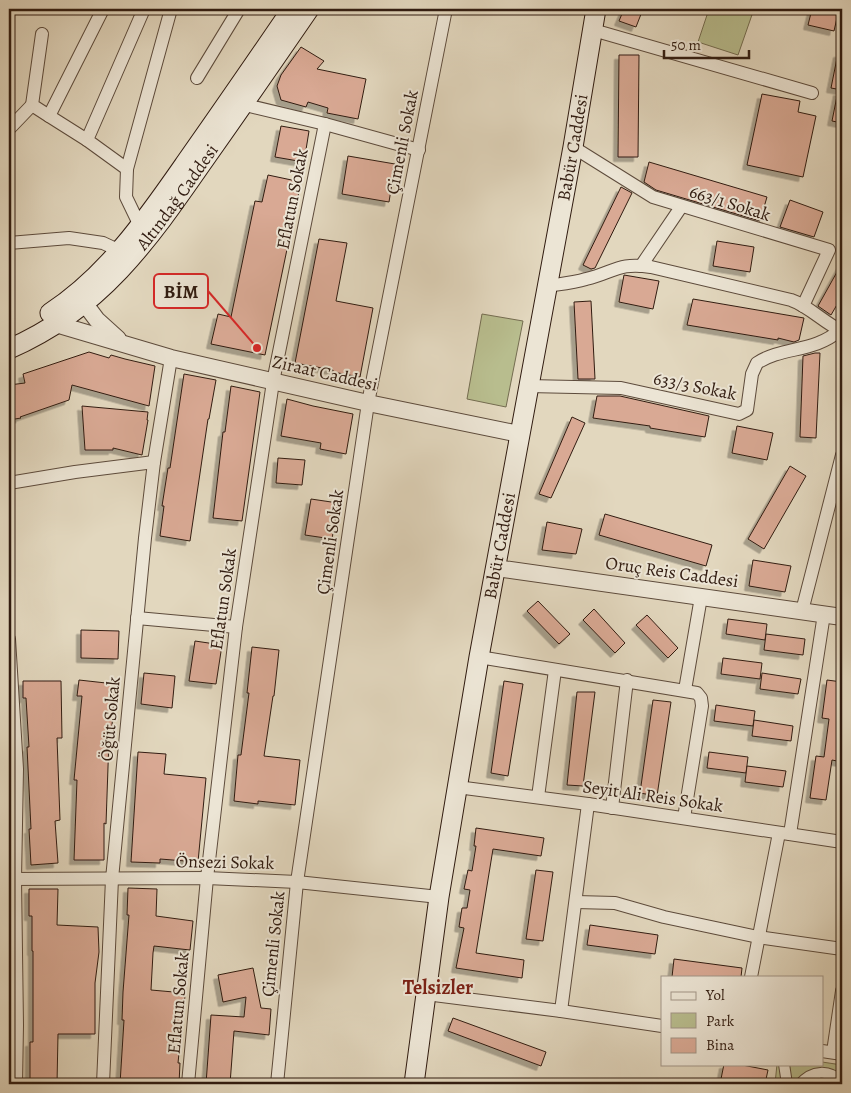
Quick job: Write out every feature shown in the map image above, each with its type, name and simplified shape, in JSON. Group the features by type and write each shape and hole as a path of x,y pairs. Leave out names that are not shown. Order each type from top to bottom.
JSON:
{"main road":[{"name":"Altındağ Caddesi","path":"9,335 109,282 135,254 189,181 292,9"},
{"name":"Altındağ Caddesi","path":"9,349 56,324 82,297 140,226 309,9"},
{"name":"Babür Caddesi","path":"414,1084 439,897 479,657 573,147 596,9"}],"street":[{"path":"49,116 103,9"},
{"path":"87,140 144,9"},
{"path":"140,226 126,196 127,169 172,9"},
{"path":"197,78 238,9"},
{"name":"Çimenli Sokak","path":"278,1084 297,882 368,403 446,9"},
{"path":"593,30 812,93"},
{"path":"9,129 32,104 42,34"},
{"path":"236,103 325,124 419,150"},
{"path":"32,104 127,169"},
{"name":"Eflatun Sokak","path":"188,1084 207,878 236,627 273,382 325,124"},
{"name":"663/1 Sokak","path":"573,147 653,197 829,250 803,306"},
{"path":"641,266 682,207"},
{"path":"9,243 69,238 103,243 120,251"},
{"path":"547,286 588,279 620,266 641,266 791,300 841,331"},
{"name":"Ziraat Caddesi","path":"82,297 97,320 124,344"},
{"name":"Ziraat Caddesi","path":"56,324 171,358 368,403 519,434"},
{"name":"633/3 Sokak","path":"528,386 622,388 739,414 747,410 752,374 757,363 773,356 816,345 841,331"},
{"name":"Öğüt Sokak","path":"103,1084 112,879 154,462 171,358"},
{"path":"9,483 154,462"},
{"path":"802,611 841,463"},
{"name":"Oruç Reis Caddesi","path":"496,568 842,617"},
{"path":"685,690 700,597"},
{"path":"751,976 758,937 785,834 824,614"},
{"path":"137,618 236,627"},
{"path":"9,639 18,769 12,879 18,1025 16,1084"},
{"path":"479,657 697,693 702,702 684,818"},
{"path":"538,797 555,670"},
{"path":"612,808 627,680"},
{"name":"Seyit Ali Reis Sokak","path":"458,787 588,804 842,842"},
{"path":"561,1011 588,804"},
{"name":"Önsezi Sokak","path":"12,879 207,878 297,882 439,897"},
{"path":"576,902 615,903 664,917 758,937 842,948"},
{"path":"832,1052 842,990"},
{"path":"426,994 661,1026"},
{"path":"784,1066 787,1084"},
{"path":"799,1083 814,1074 824,1073 836,1076 842,1082"}],"green space":[{"path":"709,9 754,9 738,55 698,42"},
{"path":"482,314 523,321 506,407 467,399"},
{"path":"824,1062 842,1065 842,1084 775,1084 777,1066 824,1066"}],"building":[{"path":"624,9 643,9 636,27 619,21"},
{"path":"812,9 839,9 834,31 808,25"},
{"path":"301,47 324,61 317,69 366,79 358,119 327,113 328,108 308,102 306,107 281,100 277,86 281,75"},
{"path":"838,53 842,53 842,90 831,88"},
{"path":"619,55 639,55 638,157 618,157"},
{"path":"838,91 842,92 842,123 832,121"},
{"path":"762,94 800,101 798,112 816,116 803,177 747,165"},
{"path":"281,126 309,131 304,162 275,157"},
{"path":"348,156 395,164 389,202 342,194"},
{"path":"649,162 767,197 760,221 656,190 644,182"},
{"path":"268,175 301,182 265,355 211,344 218,314 231,317 255,201 262,202"},
{"path":"621,187 632,193 595,268 591,269 583,265"},
{"path":"790,200 823,212 814,237 780,227"},
{"path":"319,239 347,243 336,301 373,308 360,377 295,363"},
{"path":"717,241 754,247 750,272 713,266"},
{"path":"842,263 842,296 831,315 818,306"},
{"path":"624,275 659,281 653,309 619,302"},
{"path":"693,299 804,318 799,340 794,342 778,338 778,340 687,325"},
{"path":"591,301 595,379 578,379 574,302"},
{"path":"89,352 109,358 111,355 155,366 149,406 72,385 69,400 21,418 9,420 9,385 25,383 23,374"},
{"path":"820,353 816,438 800,437 803,356"},
{"path":"184,374 216,380 208,419 190,541 160,536 164,506 162,506 168,468 170,468"},
{"path":"231,386 260,392 242,521 213,518 223,432 225,432"},
{"path":"597,396 620,396 709,416 705,437 650,428 650,426 593,418"},
{"path":"287,399 353,414 346,454 320,449 321,443 281,436"},
{"path":"82,406 148,412 142,455 113,448 113,450 85,450"},
{"path":"572,417 585,423 551,498 539,494"},
{"path":"737,426 773,433 767,460 732,453"},
{"path":"278,458 305,460 302,485 276,483"},
{"path":"790,466 806,476 764,549 748,539"},
{"path":"311,499 338,503 332,539 305,535"},
{"path":"605,514 712,545 706,566 599,535"},
{"path":"547,522 582,529 576,554 542,550"},
{"path":"753,560 791,566 785,592 749,586"},
{"path":"538,601 570,634 559,644 527,611"},
{"path":"594,609 625,643 615,653 583,620"},
{"path":"647,615 678,648 668,658 636,625"},
{"path":"728,619 767,624 765,640 726,634"},
{"path":"81,630 119,631 118,659 81,658"},
{"path":"766,634 805,639 803,655 764,650"},
{"path":"195,641 222,645 216,684 189,681"},
{"path":"252,647 279,650 264,756 300,760 295,805 258,801 258,804 234,801 238,755 241,755 249,693 247,693"},
{"path":"723,658 762,663 760,679 721,674"},
{"path":"144,673 175,676 172,708 141,704"},
{"path":"762,673 801,679 798,694 760,689"},
{"path":"79,680 115,684 111,739 109,739 106,824 104,823 104,860 74,860 77,780 74,780 82,696 77,696"},
{"path":"827,680 842,682 838,721 842,721 842,762 832,760 826,800 810,798 816,756 824,757 829,719 822,718"},
{"path":"23,681 61,681 62,738 57,738 60,820 55,821 58,863 31,865 27,747 29,747 26,698 23,698"},
{"path":"504,681 523,684 508,776 491,773"},
{"path":"577,692 595,692 583,786 567,785"},
{"path":"653,700 671,702 657,796 640,793"},
{"path":"716,705 755,711 753,726 714,721"},
{"path":"754,720 793,726 791,741 752,736"},
{"path":"138,752 166,754 164,774 206,778 198,862 160,859 160,863 131,862"},
{"path":"709,752 748,757 746,773 707,768"},
{"path":"747,766 786,771 783,787 745,782"},
{"path":"476,828 544,838 541,856 493,849 476,953 524,960 522,978 456,968 464,928 459,927 462,908 467,908 470,890 464,889 468,870 472,871 476,846 474,846"},
{"path":"536,870 553,872 543,941 526,939"},
{"path":"128,888 157,889 156,916 193,921 190,950 154,946 153,953 151,990 185,993 184,1010 176,1011 183,1013 178,1063 180,1063 179,1084 120,1084 124,1020 122,1020 123,992 129,915 127,915"},
{"path":"29,889 58,889 57,925 98,927 99,952 95,983 95,1034 58,1034 57,1084 30,1084 30,1042 33,1042 33,951 32,916 29,916"},
{"path":"590,925 658,935 655,954 587,945"},
{"path":"674,959 742,968 741,976 672,976"},
{"path":"253,968 261,1008 271,1009 269,1035 234,1031 230,1084 206,1084 211,1015 244,1017 246,997 223,1002 218,975"},
{"path":"453,1018 546,1052 541,1066 448,1031"},
{"path":"724,1066 747,1066 768,1070 765,1084 720,1084"}],"place":[{"name":"BİM","path":"257,348"}],"district":[{"name":"Telsizler","path":"438,987"}]}
